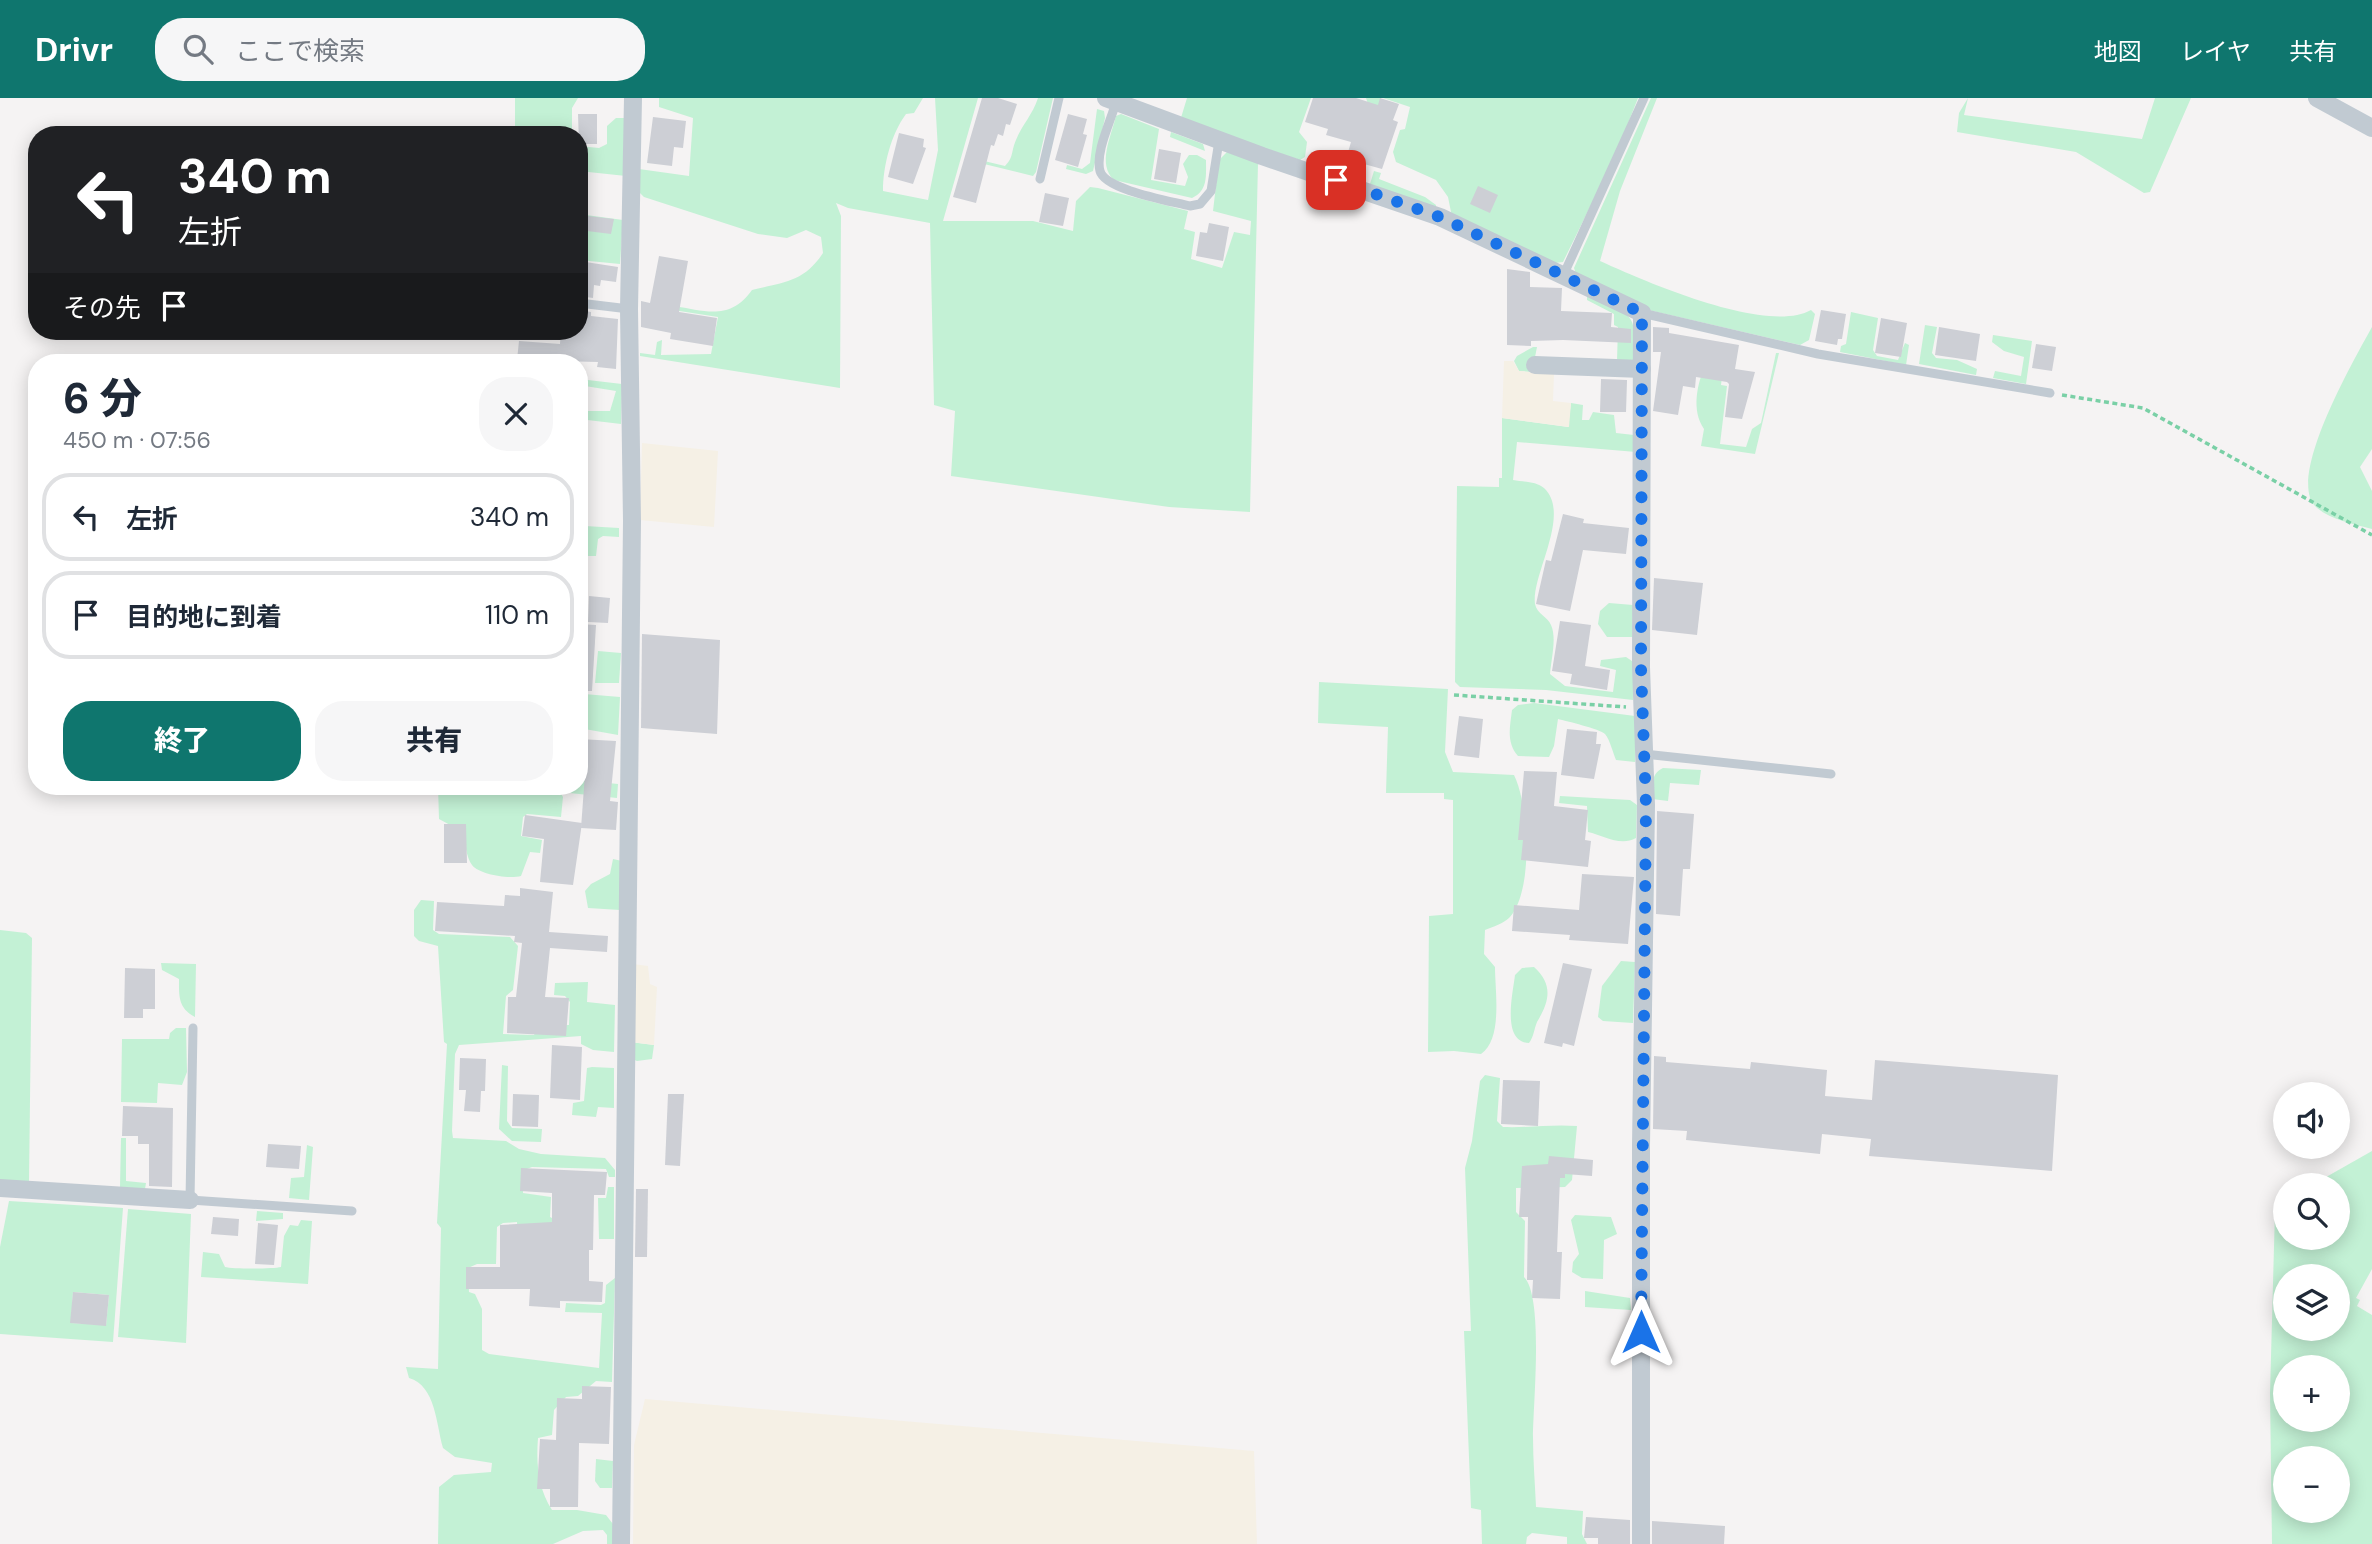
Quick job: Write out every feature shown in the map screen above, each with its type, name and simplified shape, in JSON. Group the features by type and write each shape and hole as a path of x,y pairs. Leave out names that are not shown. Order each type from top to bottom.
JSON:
{"street":[{"path":"621,1544 632,521 629,309 633,98"},
{"path":"2317,98 2372,128"},
{"path":"1111,100 1219,141 1440,217 1642,313 1644,754 1641,1544"},
{"path":"1535,365 1642,369"},
{"path":"0,1188 190,1200"}],"lane":[{"path":"1040,179 1059,98"},
{"path":"1563,276 1644,98"},
{"path":"1111,100 1100,172 1112,185 1190,206 1200,204 1211,191 1219,141"},
{"path":"588,304 629,309"},
{"path":"1642,313 1818,354 2050,393"},
{"path":"1644,754 1831,774"},
{"path":"193,1028 190,1200 352,1211"}],"path":[{"path":"2050,393 2143,408 2372,535"},
{"path":"1454,695 1534,698 1642,708"}],"green space":[{"path":"515,98 578,98 572,108 572,126 515,126"},
{"path":"659,98 923,98 914,113 906,114 896,131 886,161 883,191 928,200 938,150 935,98 978,98 943,221 1033,221 1073,231 1076,201 1090,187 1098,188 1188,211 1184,229 1195,232 1191,259 1222,268 1234,232 1250,235 1251,221 1213,211 1219,160 1227,152 1258,163 1250,512 1169,507 951,476 955,411 934,405 930,223 848,208 836,203 841,216 840,388 640,356 640,353 655,355 657,342 662,340 661,355 711,354 718,317 673,310 674,306 707,311 726,310 744,300 752,290 801,275 816,263 823,253 821,237 806,230 787,238 758,234 644,197 639,192 639,169 689,176 693,118 659,107"},
{"path":"1038,98 1053,98 1033,176 980,163 980,160 1005,166 1008,163 1018,135"},
{"path":"1187,98 1311,98 1299,132 1307,142 1305,157 1300,160 1180,121"},
{"path":"1366,98 1381,98 1357,181 1341,175 1342,170 1351,172 1368,104"},
{"path":"1383,98 1638,98 1616,154 1563,262 1555,263 1452,217 1448,197 1436,180 1396,162 1393,152 1400,130 1405,129 1410,107"},
{"path":"1651,98 1657,98 1620,191 1600,261 1674,292 1737,311 1766,316 1791,316 1811,310 1815,314 1809,340 1800,345 1644,309 1576,274 1574,268"},
{"path":"1968,98 1964,115 2142,139 2155,98 2191,98 2150,192 2144,193 2076,152 1957,132 1959,113"},
{"path":"1097,109 1104,111 1105,118 1093,171 1086,174 1066,169 1067,165 1082,169 1090,163"},
{"path":"1121,114 1159,129 1151,180 1185,186 1188,177 1183,164 1189,155 1197,155 1206,160 1205,182 1197,195 1192,198 1114,180 1106,166 1106,158 1116,116"},
{"path":"616,118 628,118 626,176 588,172 588,147 599,148 607,144 607,126"},
{"path":"1171,132 1203,144 1205,151 1170,137"},
{"path":"1374,171 1381,173 1379,179 1425,197 1436,205 1436,210 1370,184"},
{"path":"588,215 623,220 620,264 588,261"},
{"path":"1587,295 1629,316 1634,332 1635,362 1617,361 1618,327 1614,325 1614,314 1587,300"},
{"path":"1851,312 1878,318 1873,350 1877,356 1898,360 1905,343 1909,345 1906,365 1840,352 1841,346 1846,344"},
{"path":"1925,325 1937,327 1932,353 1936,358 1957,360 1977,369 1976,375 1919,364"},
{"path":"2372,327 2372,449 2360,467 2372,491 2372,529 2343,521 2316,507 2309,492 2309,471 2326,418"},
{"path":"1993,335 2032,341 2026,384 1993,378 1995,371 2021,376 2024,357 2004,351 1992,342"},
{"path":"1537,347 1532,372 1519,371 1514,361 1517,356"},
{"path":"1776,353 1779,353 1755,454 1701,446 1704,429 1698,414 1697,397 1706,363 1724,361 1721,385 1727,386 1720,444 1746,447 1752,429 1761,423"},
{"path":"588,380 622,384 621,424 588,420 588,411 610,411 616,391 588,386"},
{"path":"1571,403 1583,405 1582,420 1589,420 1593,412 1614,415 1616,433 1634,435 1636,452 1517,442 1513,480 1544,488 1551,499 1554,513 1535,592 1535,604 1553,630 1550,674 1565,686 1613,692 1616,670 1600,666 1601,660 1626,657 1635,663 1633,700 1546,690 1460,687 1455,682 1457,486 1499,487 1499,478 1502,478 1502,418 1568,427"},
{"path":"588,526 619,528 619,537 603,536 598,539 596,556 588,556"},
{"path":"1609,603 1633,605 1632,637 1607,637 1598,624 1600,611"},
{"path":"598,651 621,653 619,683 595,683"},
{"path":"1319,682 1448,689 1445,752 1453,772 1514,775 1526,827 1526,869 1517,906 1509,918 1485,930 1484,954 1495,967 1496,1014 1492,1037 1481,1054 1428,1052 1429,916 1453,914 1453,800 1444,799 1444,793 1386,793 1388,727 1318,723"},
{"path":"588,694 620,697 618,735 588,730"},
{"path":"1534,703 1635,716 1635,762 1616,760 1602,732 1558,719 1554,746 1549,757 1518,756 1510,740 1512,710 1518,705"},
{"path":"1663,768 1701,770 1699,785 1670,783 1668,801 1652,799 1654,777"},
{"path":"588,781 618,784 617,798 588,795"},
{"path":"438,795 563,797 561,817 527,814 523,817 521,836 542,840 540,853 530,852 521,876 495,875 476,868 468,858 463,832 439,819"},
{"path":"1560,796 1630,800 1637,805 1636,838 1618,841 1588,832 1587,806 1559,803"},
{"path":"613,859 622,861 620,910 588,908 585,891 591,884 610,874"},
{"path":"421,900 434,901 433,930 439,934 510,937 518,946 513,990 506,996 503,1034 534,1035 538,1026 569,1025 570,1002 565,996 554,995 555,983 588,982 587,1002 615,1005 614,1052 593,1050 581,1044 581,1036 459,1045 455,1054 452,1131 453,1138 506,1141 519,1149 541,1154 605,1158 615,1170 615,1177 609,1177 606,1169 532,1167 524,1170 523,1193 551,1197 550,1217 558,1221 518,1250 517,1222 503,1223 497,1227 496,1264 477,1264 468,1268 469,1292 475,1294 482,1309 482,1350 489,1354 599,1368 602,1313 565,1312 566,1303 605,1303 606,1285 615,1278 612,1382 596,1381 578,1396 566,1397 554,1410 552,1435 538,1438 537,1457 541,1484 552,1510 577,1510 606,1515 616,1528 615,1544 607,1544 607,1535 603,1530 583,1531 553,1544 438,1544 439,1487 454,1475 491,1472 492,1463 455,1457 443,1448 430,1397 418,1382 409,1378 406,1367 438,1369 441,1228 437,1223 447,1044 444,1042 438,946 419,941 414,936 414,910"},
{"path":"0,930 26,933 32,938 29,1182 0,1180"},
{"path":"1621,961 1635,962 1633,1023 1603,1021 1598,1017 1602,986"},
{"path":"161,963 196,964 195,1017 182,1006 179,979 162,970"},
{"path":"1534,967 1545,980 1548,994 1529,1043 1520,1041 1515,1034 1511,1004 1515,975 1522,968"},
{"path":"176,1028 186,1028 187,1072 182,1085 158,1083 157,1103 121,1102 122,1039 169,1039 170,1033"},
{"path":"630,1042 654,1045 652,1059 637,1061 630,1058"},
{"path":"502,1065 508,1066 507,1121 512,1128 542,1129 541,1142 512,1141 499,1129"},
{"path":"587,1068 614,1068 614,1108 598,1107 596,1117 572,1115 573,1103 584,1101"},
{"path":"1485,1075 1500,1078 1497,1121 1503,1127 1577,1126 1572,1180 1565,1187 1516,1188 1516,1212 1525,1221 1524,1277 1530,1288 1536,1328 1533,1437 1536,1507 1583,1511 1582,1534 1587,1544 1567,1544 1567,1537 1532,1533 1527,1537 1526,1544 1482,1544 1481,1510 1471,1508 1464,1331 1471,1331 1465,1168 1472,1141 1480,1081"},
{"path":"121,1138 126,1138 126,1181 146,1183 145,1189 120,1187"},
{"path":"307,1145 313,1147 309,1200 289,1198 291,1178 304,1177"},
{"path":"2372,1151 2372,1269 2356,1298 2360,1300 2357,1306 2372,1315 2372,1544 2272,1544 2270,1393 2273,1283 2273,1341 2350,1341 2350,1264 2274,1264 2274,1250 2350,1250 2350,1173 2333,1173"},
{"path":"608,1187 614,1187 614,1239 599,1239 598,1198 606,1198"},
{"path":"9,1201 123,1208 113,1342 0,1334 0,1247","holes":["73,1292 109,1295 106,1325 71,1323"]},
{"path":"128,1209 191,1214 186,1343 118,1337"},
{"path":"257,1211 283,1213 283,1219 256,1221"},
{"path":"1575,1215 1611,1217 1617,1234 1604,1240 1603,1279 1582,1278 1572,1272 1573,1262 1579,1254 1571,1220"},
{"path":"301,1220 312,1221 308,1284 201,1277 203,1252 219,1254 225,1267 281,1267 284,1236 290,1225 298,1226"},
{"path":"1585,1291 1630,1298 1631,1310 1585,1307"},
{"path":"596,1459 613,1461 612,1488 600,1488 595,1481"}],"sand":[{"path":"1504,361 1513,361 1519,371 1554,374 1553,401 1571,403 1569,427 1502,418"},
{"path":"642,443 718,451 714,527 640,520"},
{"path":"633,964 648,966 650,984 657,987 654,1045 631,1042"},
{"path":"645,1399 1254,1451 1257,1544 633,1544 634,1445"}],"building":[{"path":"982,98 998,98 1017,104 1010,125 1006,124 1003,136 998,134 994,146 991,145 976,203 953,197"},
{"path":"1313,98 1356,98 1378,105 1380,98 1399,104 1393,120 1398,122 1382,169 1346,159 1351,142 1326,135 1328,129 1305,122"},
{"path":"578,114 597,114 597,144 588,144 588,126 578,126"},
{"path":"1068,114 1087,119 1083,134 1087,135 1078,167 1055,160"},
{"path":"653,117 686,121 683,148 674,147 672,166 647,163"},
{"path":"899,133 924,139 923,147 926,148 913,184 888,177"},
{"path":"1159,149 1181,153 1176,183 1154,179"},
{"path":"1478,186 1498,195 1490,213 1470,204"},
{"path":"1045,193 1069,198 1063,226 1039,222"},
{"path":"588,216 614,219 611,234 588,231"},
{"path":"1209,223 1229,227 1223,261 1196,256 1200,232 1207,233"},
{"path":"659,256 688,261 679,312 717,318 713,346 670,339 671,333 641,327 641,301 650,303"},
{"path":"588,262 618,267 616,282 601,280 600,286 594,285 593,298 588,297"},
{"path":"1507,269 1530,272 1530,287 1562,288 1561,311 1612,313 1611,327 1631,329 1631,343 1563,340 1531,341 1531,346 1507,345"},
{"path":"1821,310 1846,314 1842,339 1838,339 1837,345 1815,341"},
{"path":"588,312 591,312 591,316 618,319 616,369 597,367 598,362 588,362 588,354 518,354 519,341 560,344 560,340 588,340"},
{"path":"1881,318 1907,323 1901,357 1875,353"},
{"path":"1653,327 1669,328 1669,333 1739,345 1735,369 1755,372 1742,419 1725,417 1729,384 1727,382 1696,377 1695,388 1683,386 1678,415 1653,411 1661,352 1653,352"},
{"path":"1939,327 1980,334 1976,361 1935,355"},
{"path":"2036,344 2056,347 2052,371 2032,368"},
{"path":"1601,379 1627,380 1626,412 1600,412"},
{"path":"1563,514 1584,519 1583,523 1629,528 1626,554 1583,550 1570,611 1536,604 1546,560 1551,561"},
{"path":"1654,578 1703,583 1697,635 1652,630"},
{"path":"589,596 610,598 608,623 588,622"},
{"path":"1560,621 1591,625 1585,666 1610,670 1607,690 1570,684 1572,674 1552,671"},
{"path":"588,625 596,625 592,691 588,691"},
{"path":"642,634 720,640 717,734 641,728"},
{"path":"1459,716 1483,719 1479,758 1454,755"},
{"path":"1567,729 1597,732 1596,744 1601,744 1594,779 1561,775"},
{"path":"588,739 616,741 610,801 618,802 616,830 581,828 583,795 588,795"},
{"path":"1524,771 1557,772 1554,806 1588,810 1585,840 1591,841 1588,867 1521,860 1523,840 1518,840"},
{"path":"1657,811 1694,814 1690,869 1683,869 1680,916 1656,914"},
{"path":"525,815 582,823 573,885 540,882 544,839 522,836"},
{"path":"444,824 466,824 467,863 444,863"},
{"path":"1582,874 1634,877 1628,944 1569,940 1570,935 1512,931 1514,905 1579,910"},
{"path":"520,888 553,892 549,932 608,936 607,952 550,948 545,997 569,998 566,1036 507,1033 508,997 516,997 522,943 514,942 515,936 435,931 437,902 504,906 505,895 520,896"},
{"path":"1563,963 1592,969 1574,1046 1563,1043 1562,1047 1544,1043"},
{"path":"125,968 155,969 155,1009 143,1009 143,1018 124,1018"},
{"path":"552,1045 582,1047 580,1100 550,1098"},
{"path":"1654,1056 1666,1057 1666,1062 1750,1069 1751,1062 1827,1070 1825,1096 1872,1100 1875,1060 2058,1075 2052,1171 1869,1156 1871,1139 1822,1134 1820,1154 1686,1140 1687,1131 1653,1129"},
{"path":"460,1058 486,1059 485,1091 481,1091 480,1112 464,1111 466,1090 459,1090"},
{"path":"1503,1080 1540,1081 1538,1126 1501,1124"},
{"path":"513,1094 539,1095 538,1127 512,1126"},
{"path":"668,1094 684,1094 680,1166 665,1165"},
{"path":"123,1106 173,1108 172,1187 149,1186 149,1144 138,1144 138,1136 122,1136"},
{"path":"268,1144 301,1146 299,1169 266,1167"},
{"path":"1549,1156 1593,1160 1592,1176 1565,1174 1565,1178 1560,1178 1557,1252 1562,1252 1560,1299 1532,1298 1533,1280 1527,1280 1528,1217 1519,1217 1522,1166 1548,1164"},
{"path":"521,1168 607,1172 605,1195 594,1195 593,1250 589,1250 589,1281 603,1282 602,1302 560,1301 560,1308 529,1306 530,1289 466,1289 466,1267 500,1267 500,1225 552,1222 552,1193 520,1191"},
{"path":"636,1189 648,1189 647,1257 635,1257"},
{"path":"213,1217 239,1219 238,1236 211,1234"},
{"path":"258,1223 278,1225 274,1265 255,1264"},
{"path":"73,1292 109,1295 106,1326 70,1323"},
{"path":"582,1386 611,1387 609,1444 579,1443 578,1507 550,1507 550,1489 537,1489 540,1439 556,1440 557,1398 582,1399"},
{"path":"1586,1517 1630,1520 1630,1544 1598,1544 1598,1538 1584,1538"},
{"path":"1652,1521 1725,1526 1724,1544 1652,1544"}],"route":[{"path":"1336,180 1440,217 1642,313 1641,667 1646,805 1642,938 1641,1332"}]}
